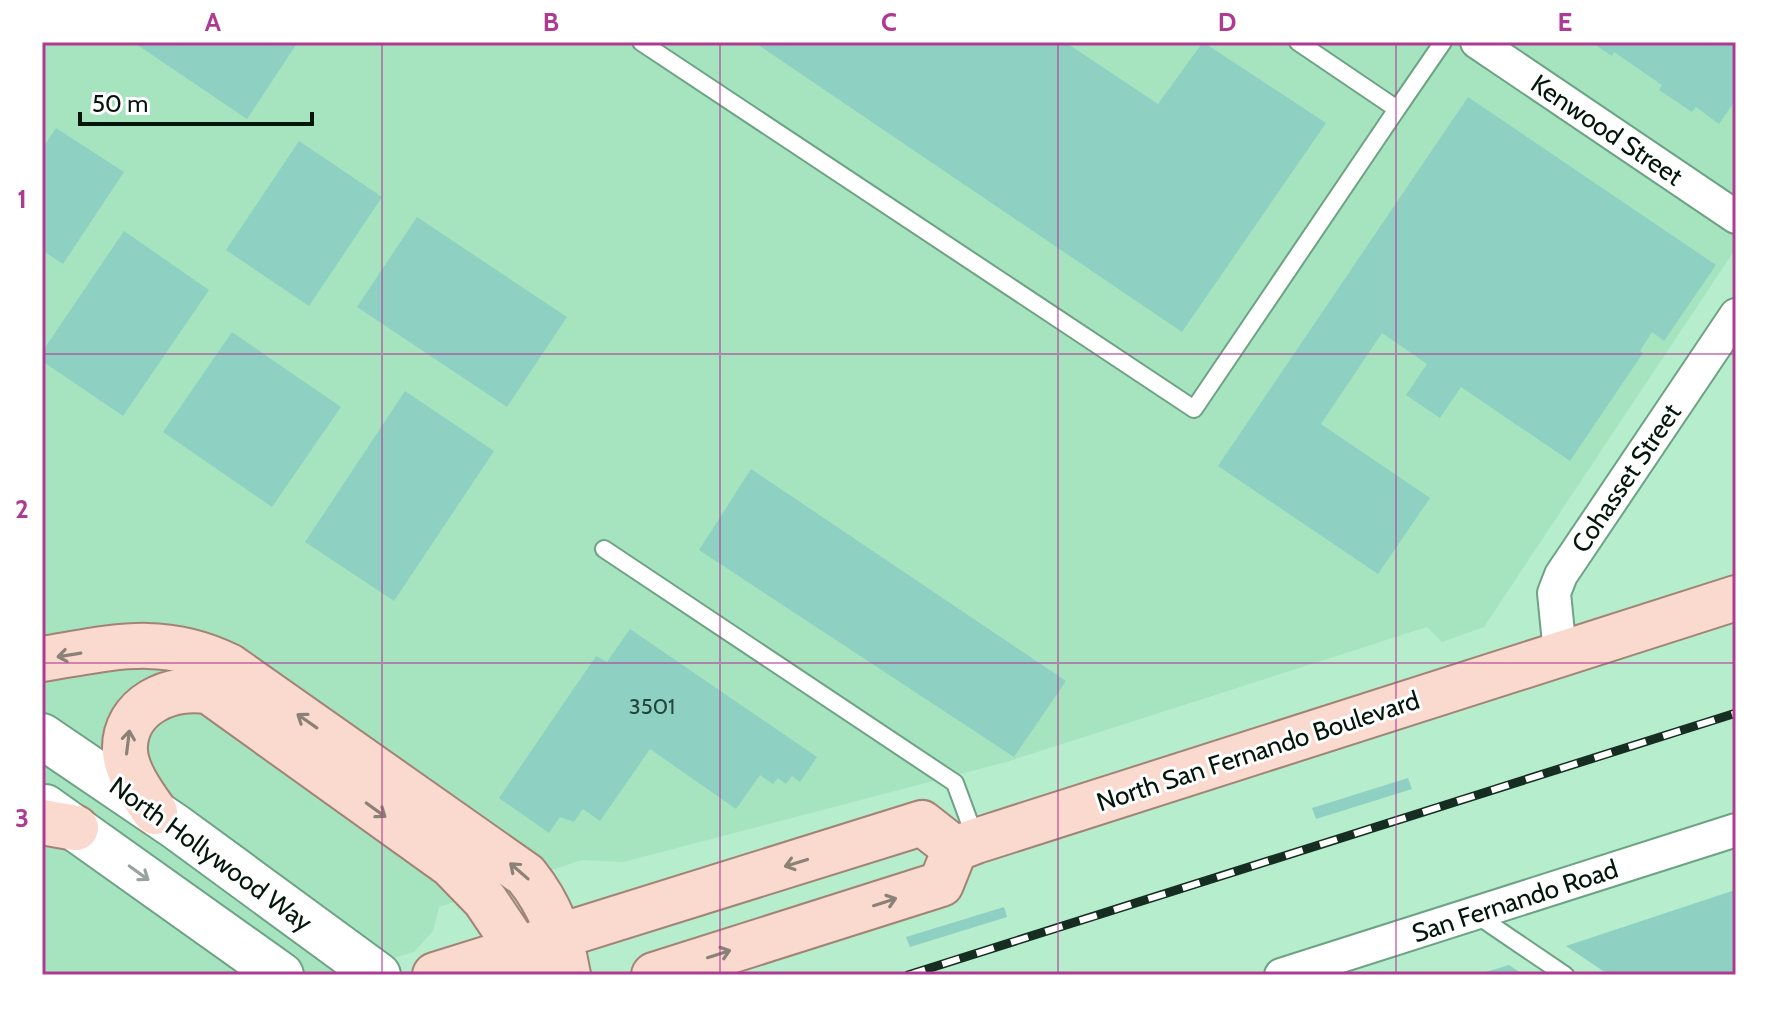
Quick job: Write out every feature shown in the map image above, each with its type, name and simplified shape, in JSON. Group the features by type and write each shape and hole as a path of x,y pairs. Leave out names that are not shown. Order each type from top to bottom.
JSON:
{"main road":[{"path":"1560,653 1736,598"},
{"path":"42,659 142,643 192,651 229,666 526,875 544,898 548,959"},
{"name":"North San Fernando Boulevard","path":"966,845 1560,653"},
{"path":"155,812 139,789 125,752 128,732 141,710 165,692 190,687 210,692 451,865 548,959"},
{"name":"North Hollywood Way","path":"42,736 155,812 378,975"},
{"path":"53,818 281,975"},
{"path":"445,972 548,959 922,823 966,845 941,884 654,975"}],"street":[{"name":"Kenwood Street","path":"1486,44 1736,217"},
{"name":"Cohasset Street","path":"1560,653 1554,593 1561,575 1736,315"},
{"name":"San Fernando Road","path":"1287,973 1736,830"}],"lane":[{"path":"641,42 1194,409 1443,42"},
{"path":"1298,42 1397,109"},
{"path":"604,549 955,783 966,845"},
{"path":"1474,913 1565,975"}],"shaded area":[{"path":"42,42 1736,42 1736,248 1484,627 1442,642 1427,627 1006,762 623,862 582,860 439,907 433,931 414,952 335,975 42,975"}],"building":[{"path":"133,42 298,42 247,119"},
{"path":"754,42 1065,42 1158,104 1203,42 1326,123 1182,332"},
{"path":"1591,42 1736,42 1736,99 1719,124 1696,107 1692,112 1659,90 1662,85 1614,52 1612,56"},
{"path":"1468,97 1716,265 1664,341 1652,332 1640,351 1643,353 1570,461 1461,387 1440,418 1406,395 1427,364 1382,333 1321,424 1430,498 1378,574 1218,466"},
{"path":"56,128 124,172 63,264 42,250 42,149"},
{"path":"299,141 382,197 309,306 226,250"},
{"path":"417,217 567,317 507,407 357,307"},
{"path":"124,231 209,290 123,416 42,361 42,352"},
{"path":"232,332 341,407 272,507 163,432"},
{"path":"405,391 494,451 394,601 305,542"},
{"path":"751,469 1066,681 1014,757 699,550"},
{"path":"630,629 817,757 800,782 792,776 786,784 778,778 773,784 760,775 736,809 650,749 600,821 583,809 574,822 560,817 549,833 499,798 596,656 607,662"},
{"path":"1408,778 1412,789 1316,819 1312,808"},
{"path":"1736,892 1736,975 1609,975 1566,946"},
{"path":"1004,907 1007,917 910,947 906,937"},
{"path":"1509,965 1524,975 1479,975 1479,974"}],"railway":[{"path":"908,975 1736,713"}]}
